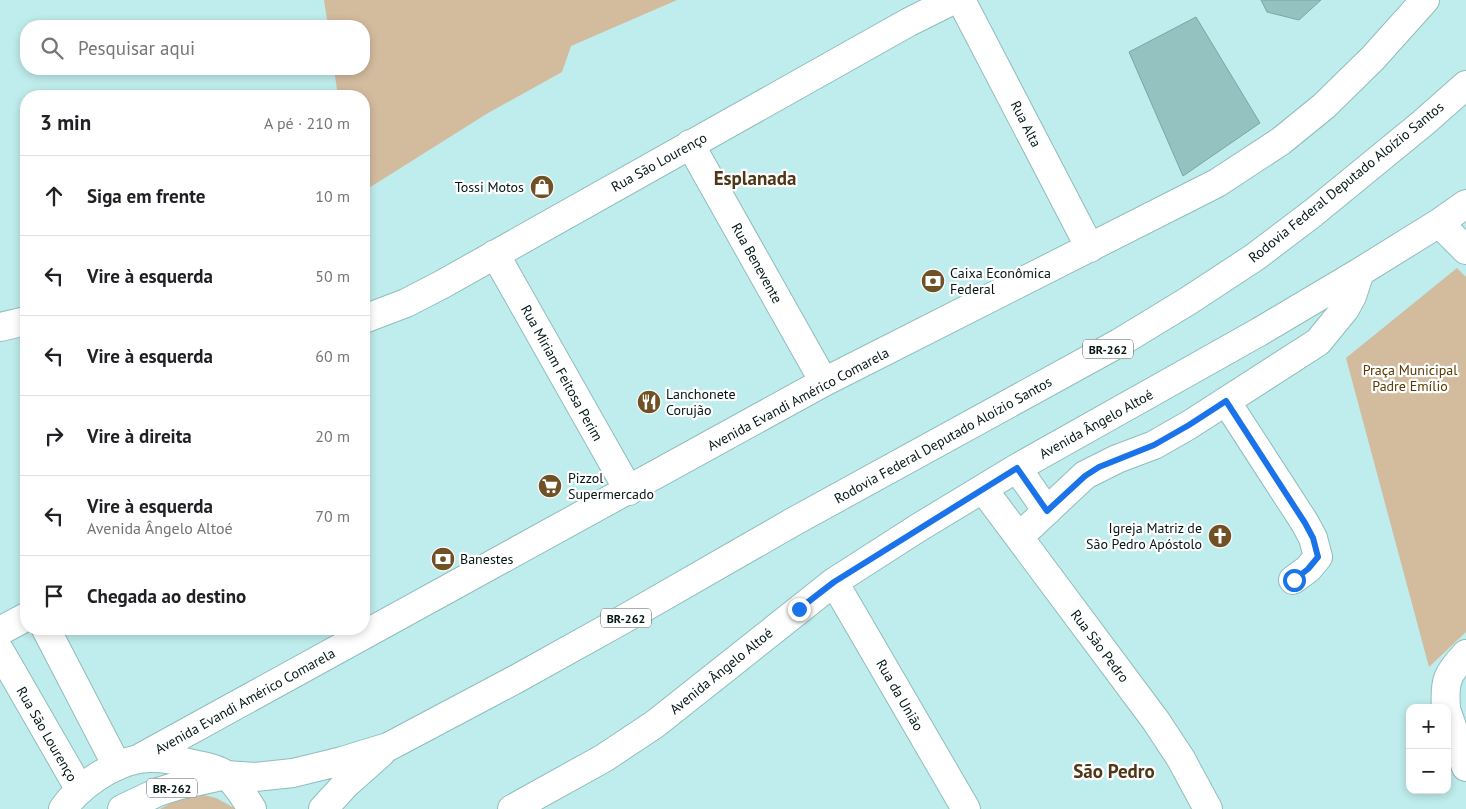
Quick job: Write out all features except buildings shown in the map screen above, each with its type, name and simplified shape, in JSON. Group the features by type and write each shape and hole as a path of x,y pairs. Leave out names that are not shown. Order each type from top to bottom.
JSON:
{"main road":[{"name":"Rua São Lourenço","path":"370,317 406,303 909,22 953,0"},
{"name":"Rua Alta","path":"961,0 1090,248"},
{"name":"Avenida Evandi Américo Comarela","path":"370,631 629,491 824,382 1217,184 1281,140 1324,106 1374,58 1425,0"},
{"name":"Rodovia Federal Deputado Aloízio Santos","path":"122,809 158,792 226,775 255,776 293,773 388,747 533,670 793,522 1119,344 1255,257 1366,171 1466,85"},
{"name":"Rua Benevente","path":"690,144 824,382"},
{"name":"Avenida Ângelo Altoé","path":"512,809 604,758 655,724 834,582 1017,468 1259,332 1360,272 1466,204"},
{"path":"1439,223 1466,250"},
{"name":"Rua Miriam Feitosa Perim","path":"495,254 629,491"},
{"path":"1019,537 1085,476 1099,467 1154,445 1189,425 1318,342 1345,309 1352,296 1360,272"},
{"path":"0,327 20,322"},
{"path":"1226,401 1313,538 1318,557 1308,569 1294,580"},
{"path":"1017,468 1047,511"},
{"name":"Rua São Pedro","path":"983,489 1156,721 1181,759 1208,809"},
{"name":"Rua da União","path":"834,582 966,809"},
{"path":"0,631 20,620"},
{"path":"50,635 129,762 182,761 226,775 252,809"},
{"name":"Avenida Evandi Américo Comarela","path":"66,803 99,776 129,762 363,635"},
{"name":"Rua São Lourenço","path":"0,651 66,803"},
{"path":"1446,704 1444,692 1446,679 1461,660"},
{"path":"1451,724 1466,767"},
{"name":"Rodovia Federal Deputado Aloízio Santos","path":"323,809 346,784 388,747"}],"green space":[{"path":"324,0 677,0 571,46 562,72 488,113 370,187 370,90 337,90 335,75 370,75 370,20 327,20"},
{"name":"Praça Municipal Padre Emílio","path":"1457,268 1466,277 1466,632 1429,667 1346,358"},
{"path":"192,792 216,798 236,809 160,809"}],"place":[{"name":"Tossi Motos","path":"542,187"},
{"name":"Caixa Econômica Federal","path":"933,281"},
{"name":"Lanchonete Corujão","path":"649,402"},
{"name":"Pizzol Supermercado","path":"550,486"},
{"name":"Igreja Matriz de São Pedro Apóstolo","path":"1220,536"},
{"name":"Banestes","path":"443,559"}],"district":[{"name":"Esplanada","path":"755,178"},
{"name":"São Pedro","path":"1114,771"}],"route":[{"path":"799,609 834,582 1017,468 1047,511 1068,490 1099,467 1154,445 1226,401 1313,538 1318,557 1308,569 1294,580"}]}
